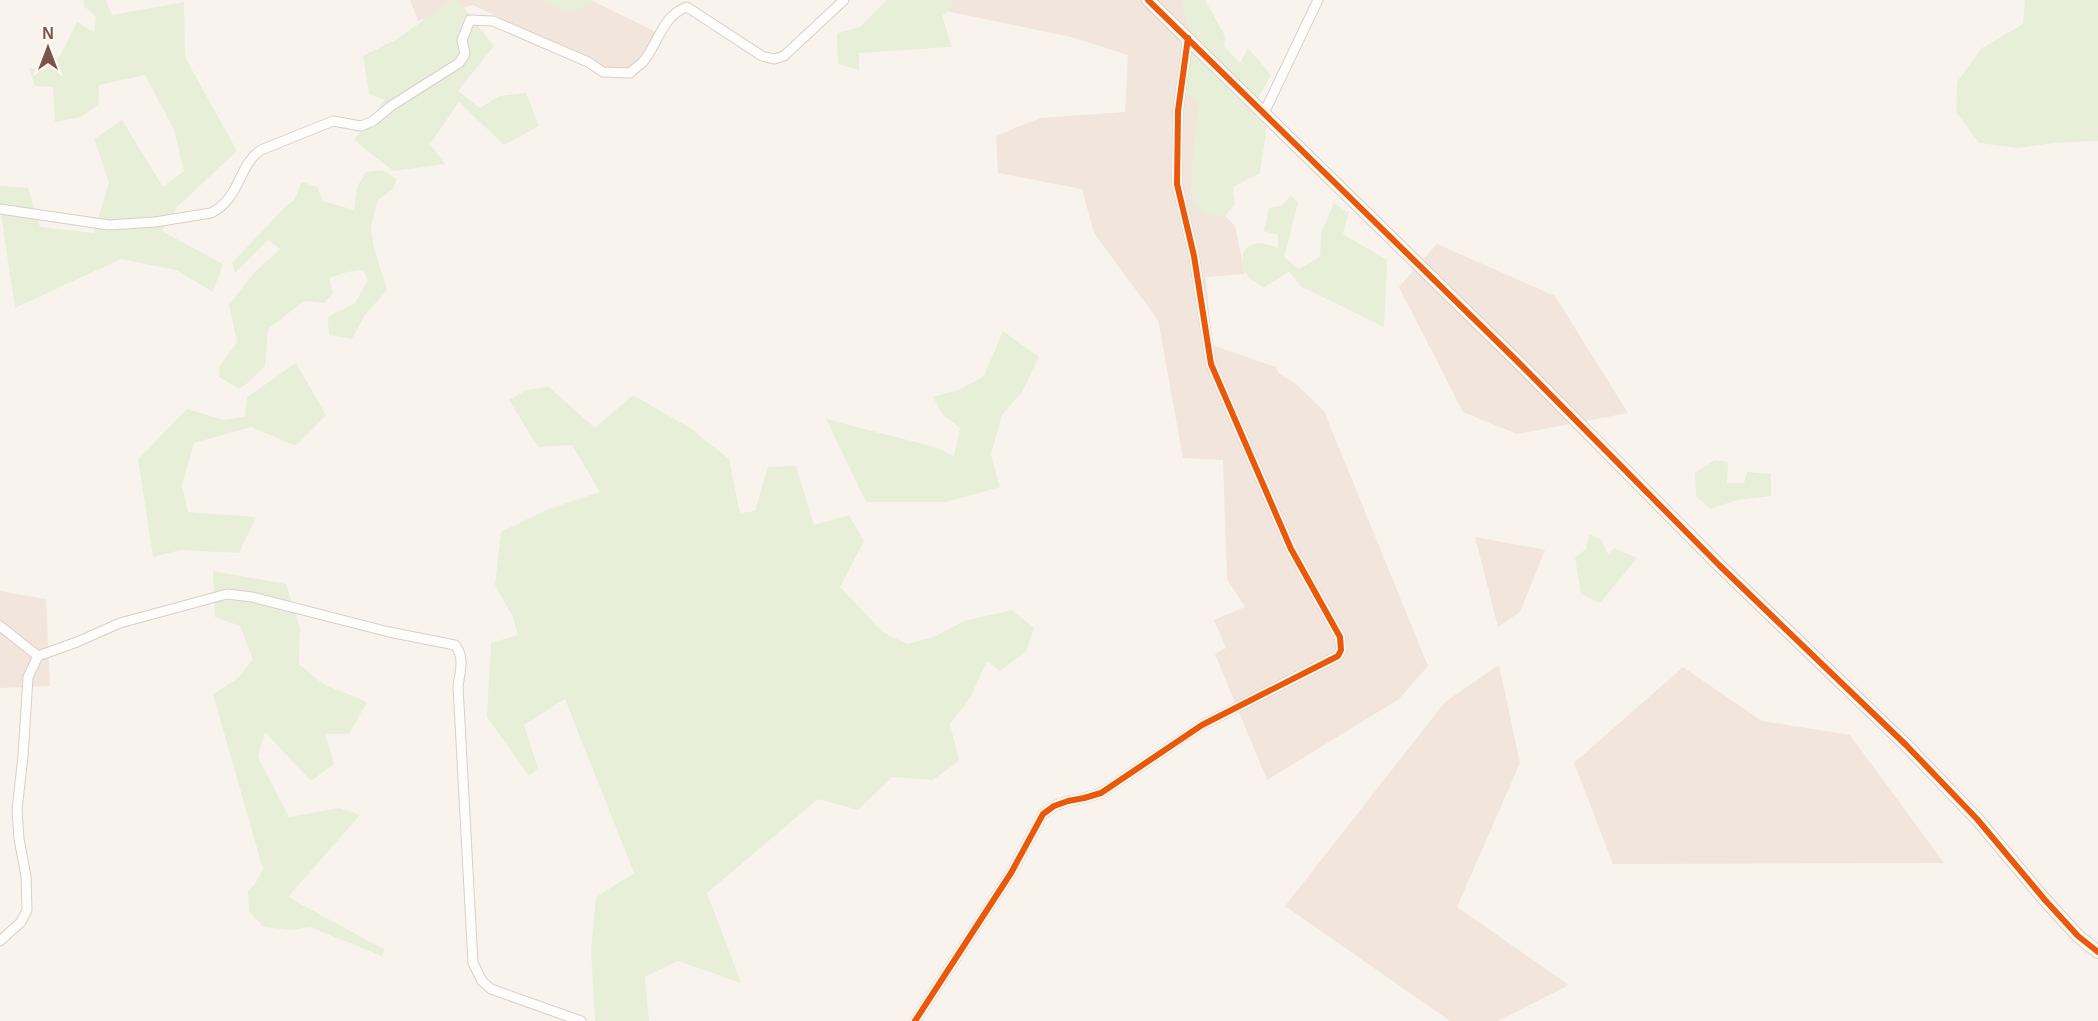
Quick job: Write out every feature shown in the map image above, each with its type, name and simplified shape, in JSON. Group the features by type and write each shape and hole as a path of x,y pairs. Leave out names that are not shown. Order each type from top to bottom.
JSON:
{"street":[{"path":"0,209 109,225 155,222 211,213 229,200 253,155 261,150 333,121 361,126 373,121 391,106 459,63 465,54 462,40 470,21 493,21 588,62 603,72 630,73 643,62 664,25 679,9 687,7 762,56 774,59 784,56 844,0"},
{"path":"1148,0 1516,360 1719,565 1906,745 1977,819 2078,936 2098,952"},
{"path":"1264,113 1318,0"},
{"path":"915,1021 1011,873 1043,814 1054,806 1101,793 1202,725 1335,658 1341,650 1340,637 1291,549 1211,364 1194,256 1177,184 1178,111 1188,38"},
{"path":"0,941 21,922 27,910 26,876 19,839 17,810 28,677 38,656 120,623 227,594 252,597 389,632 455,645 460,651 458,686 473,963 482,981 491,989 581,1021"},
{"path":"0,626 38,656"}],"shaded area":[{"path":"410,0 591,0 658,33 640,66 611,71 473,5 418,21"},
{"path":"932,0 1185,0 1208,75 1193,183 1235,226 1245,274 1206,277 1212,345 1276,367 1279,374 1295,383 1324,411 1428,666 1399,699 1267,780 1215,654 1226,648 1214,620 1245,607 1227,579 1223,460 1183,458 1158,320 1094,233 1082,189 998,173 996,136 1040,118 1125,112 1128,55 1071,37 931,8"},
{"path":"1437,244 1555,296 1628,413 1517,434 1463,412 1399,287"},
{"path":"1475,537 1545,550 1520,612 1498,627"},
{"path":"0,591 46,599 50,686 0,688"},
{"path":"1499,665 1520,763 1457,907 1569,985 1498,1021 1450,1021 1285,906 1445,702"},
{"path":"1683,667 1762,721 1850,735 1944,863 1613,864 1574,763"}],"green space":[{"path":"83,0 106,0 112,15 184,2 185,57 237,151 177,207 162,231 223,264 213,292 176,270 121,259 15,308 0,207 0,186 28,188 40,227 94,233 109,182 94,139 122,120 163,187 184,171 174,130 145,75 99,85 98,105 80,117 55,122 53,87 35,86 29,68 44,69 60,56 77,22 94,32 96,17 84,6"},
{"path":"452,0 458,0 494,46 458,91 480,108 499,96 526,93 539,126 504,145 459,102 430,144 445,164 393,171 354,140 385,100 369,94 363,56 397,39"},
{"path":"542,0 591,0 592,3 570,13"},
{"path":"887,0 952,0 953,6 942,16 952,47 859,53 859,70 838,64 837,33 860,27"},
{"path":"1181,0 1205,0 1225,36 1224,46 1240,63 1248,48 1271,75 1257,100 1206,56 1191,33"},
{"path":"2025,0 2098,0 2098,141 2054,143 2018,148 1979,143 1956,112 1957,82 1982,48 2023,24"},
{"path":"1193,53 1267,127 1260,173 1233,187 1235,204 1225,216 1203,214 1191,193 1199,104 1183,90 1181,63"},
{"path":"383,170 397,179 393,189 378,200 371,226 374,248 387,290 365,315 352,339 329,335 328,317 355,303 368,280 363,270 329,278 333,293 324,303 304,301 268,329 265,366 249,382 239,389 219,377 220,366 237,342 229,305 253,274 280,249 268,240 235,273 232,263 294,200 302,182 317,187 323,201 354,210 357,187 366,172"},
{"path":"1291,195 1298,203 1284,257 1299,269 1320,257 1321,233 1334,203 1349,213 1343,234 1387,260 1384,327 1302,287 1289,272 1264,287 1246,274 1243,253 1246,249 1259,243 1278,248 1278,235 1264,231 1269,208 1283,205"},
{"path":"1003,331 1039,357 1022,392 1002,415 991,454 1000,487 947,502 866,502 826,419 938,448 954,456 960,428 943,415 933,397 961,389 984,376"},
{"path":"296,363 326,415 296,446 251,427 194,443 182,485 188,512 256,517 239,553 181,550 153,557 138,459 187,409 224,420 245,417 247,397"},
{"path":"549,387 595,428 633,395 690,428 729,459 740,513 755,511 768,467 796,466 814,525 849,515 864,541 840,587 883,632 907,644 934,637 964,621 1012,610 1034,628 1026,651 1000,671 987,661 970,698 950,724 959,761 933,780 892,777 858,810 818,799 707,893 741,983 678,961 645,977 649,1021 595,1021 591,950 596,897 634,873 565,699 524,725 538,768 529,776 487,717 491,643 518,635 513,617 495,585 501,532 546,510 600,492 572,445 538,447 509,400 526,390"},
{"path":"1715,460 1728,462 1727,483 1744,483 1747,472 1771,474 1771,496 1737,500 1710,509 1696,496 1695,473"},
{"path":"1589,534 1601,539 1608,554 1614,548 1637,558 1600,603 1581,594 1575,558 1586,549"},
{"path":"213,571 286,584 300,628 299,664 323,684 367,702 349,734 325,734 334,764 311,781 265,732 258,757 289,817 339,808 360,815 288,897 385,950 382,956 310,927 292,930 263,927 249,911 248,891 255,884 263,869 213,694 238,678 253,659 240,626 215,617"}],"cycle path":[{"path":"1148,0 1516,360 1719,565 1906,745 1977,819 2078,936 2098,952"},
{"path":"915,1021 1011,873 1043,814 1054,806 1101,793 1202,725 1338,656 1341,650 1340,637 1291,549 1211,364 1194,256 1177,184 1178,111 1188,38"}]}
